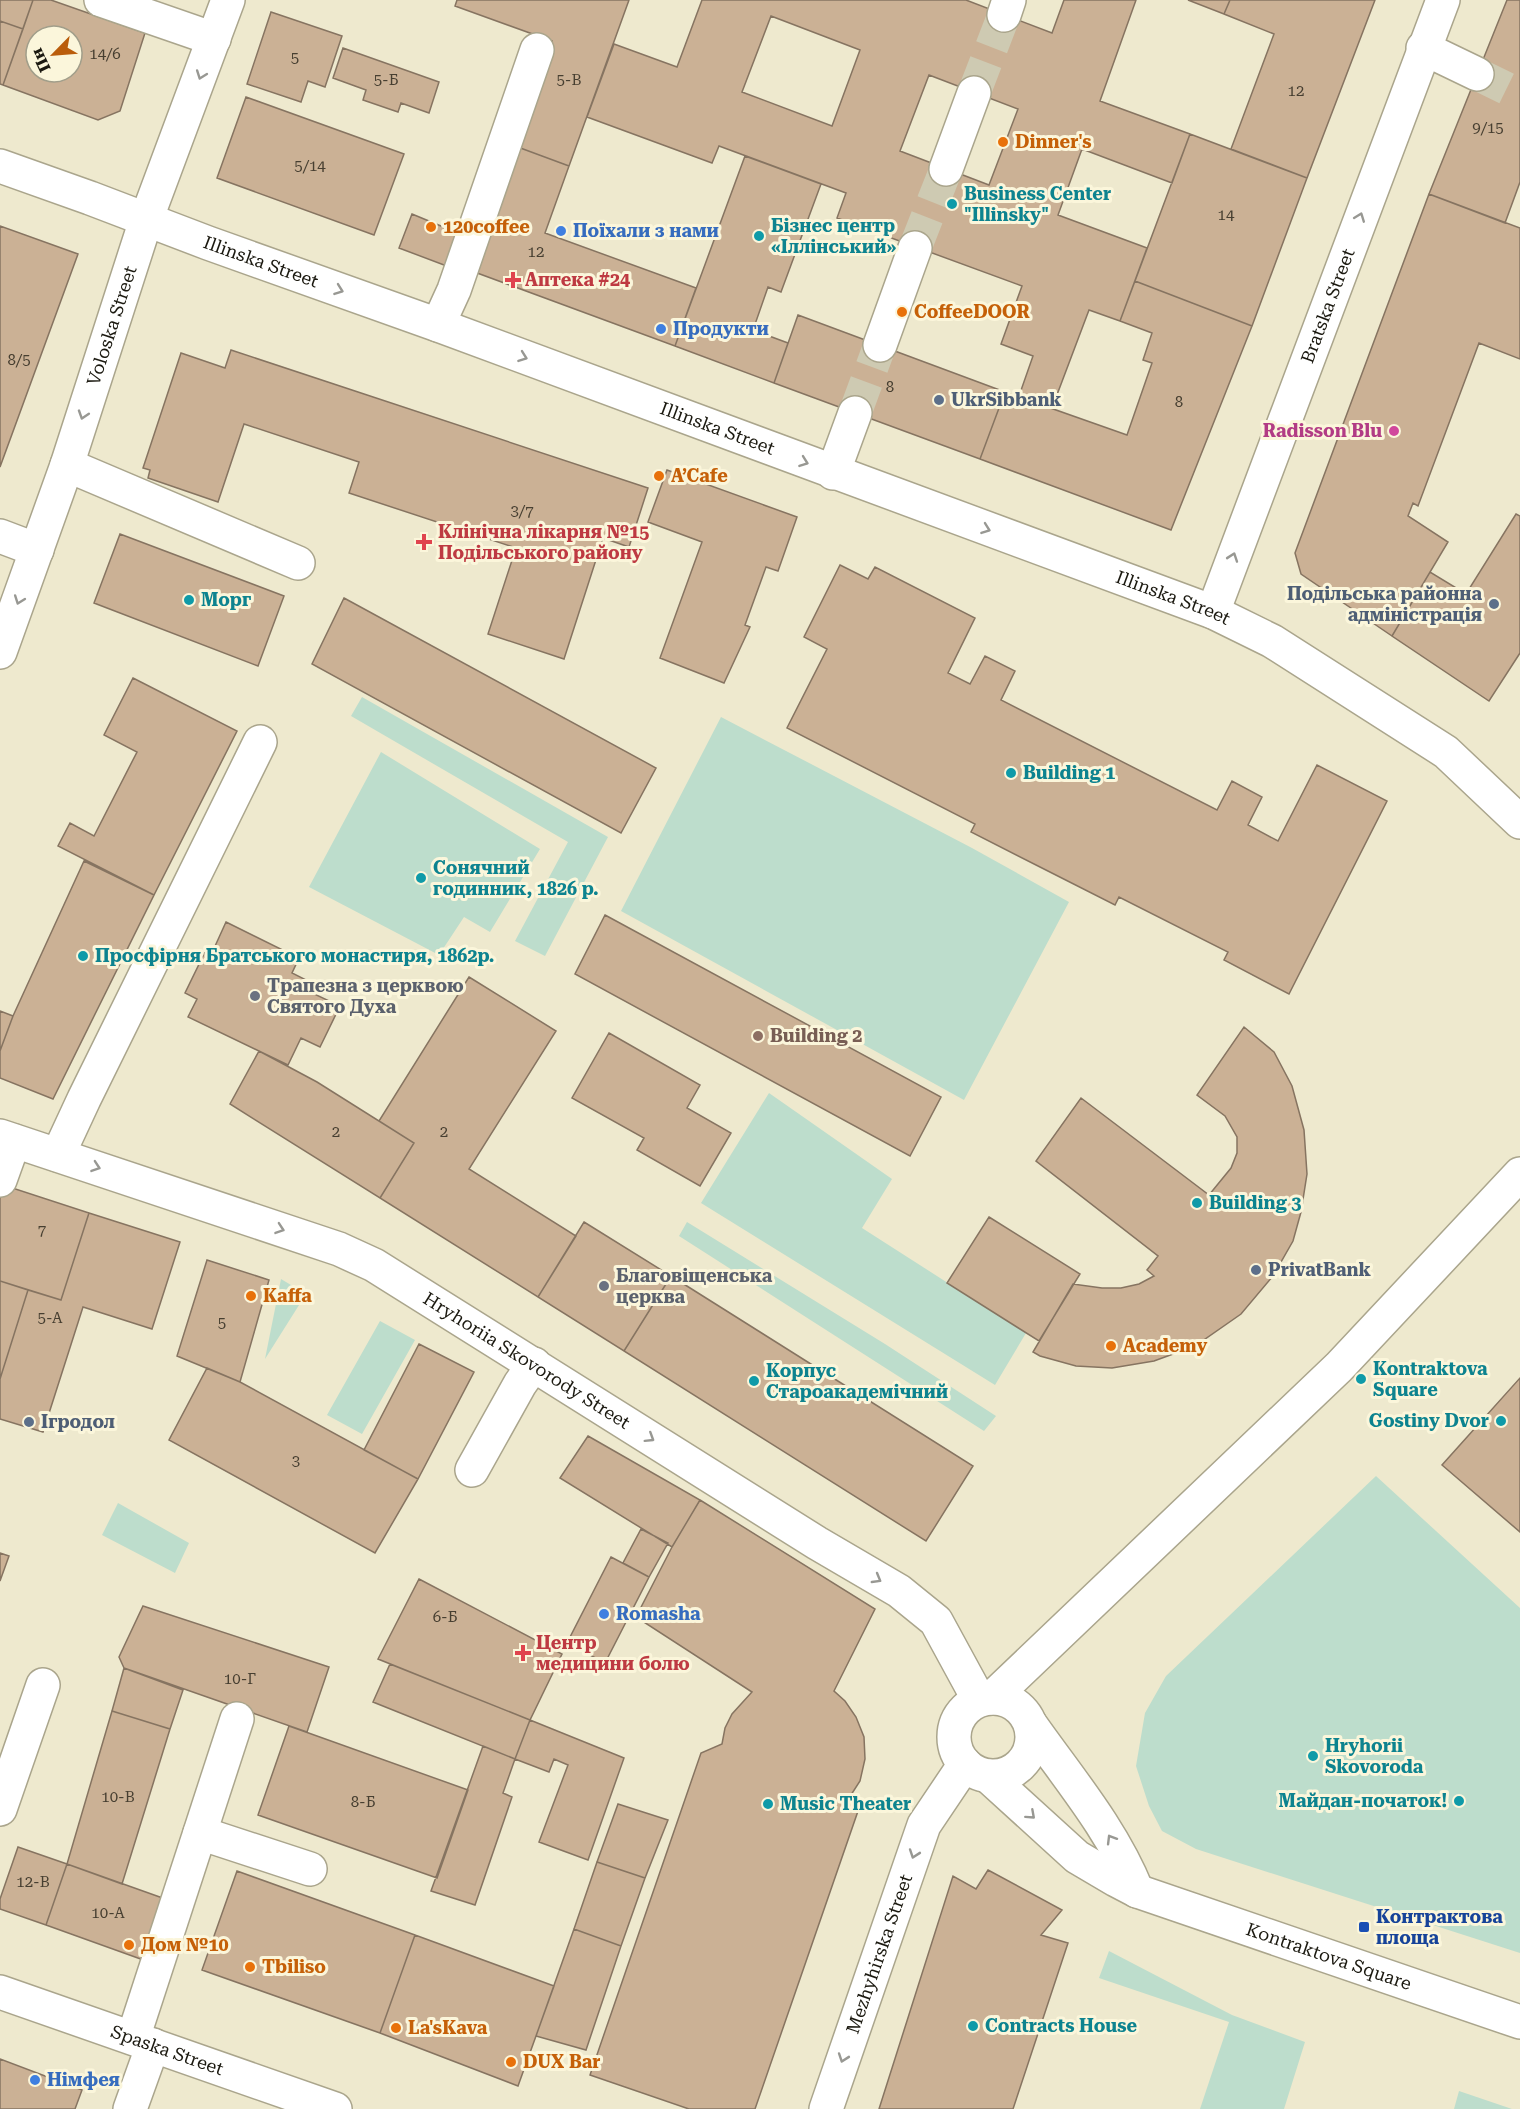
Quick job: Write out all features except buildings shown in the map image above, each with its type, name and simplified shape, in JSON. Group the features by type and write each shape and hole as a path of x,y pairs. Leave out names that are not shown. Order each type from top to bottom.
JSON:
{"street":[{"path":"101,0 214,39"},
{"name":"Voloska Street","path":"0,652 67,465 146,220 228,0"},
{"name":"Bratska Street","path":"1213,612 1423,48 1443,0"},
{"path":"1423,48 1477,74"},
{"path":"438,325 454,290 537,50"},
{"path":"946,169 974,93"},
{"name":"Illinska Street","path":"0,166 438,325 1213,612 1272,641 1446,752 1520,822"},
{"path":"880,345 915,248"},
{"path":"833,473 855,413"},
{"path":"67,465 298,563"},
{"path":"0,536 37,550"},
{"path":"58,1155 260,742"},
{"path":"0,1180 7,1139"},
{"name":"Hryhoriia Skovorody Street","path":"7,1139 339,1250 375,1265 817,1543 899,1591 936,1621 986,1699"},
{"path":"986,1699 1339,1367 1520,1174"},
{"path":"471,1470 520,1384 534,1364"},
{"path":"0,1809 42,1685"},
{"path":"1031,1725 1030,1751 1013,1771 1001,1775 976,1770 958,1753 954,1740 955,1728 960,1716 968,1706 986,1699 1004,1699 1016,1705 1025,1714 1087,1800 1128,1867 1137,1891"},
{"path":"130,2109 143,2041 200,1833 237,1719"},
{"name":"Mezhyhirska Street","path":"826,2109 924,1825 939,1802 976,1770"},
{"name":"Kontraktova Square","path":"976,1770 1077,1857 1137,1891 1520,2022"},
{"path":"200,1833 310,1869"},
{"name":"Spaska Street","path":"0,1992 334,2109"}],"green space":[{"path":"362,697 608,837 545,956 515,941 568,842 351,716"},
{"path":"721,717 972,848 1069,902 964,1100 621,911"},
{"path":"381,752 540,849 490,932 464,917 439,955 309,887"},
{"path":"769,1093 892,1179 862,1228 1026,1333 995,1385 701,1203"},
{"path":"687,1222 885,1344 996,1416 984,1431 679,1236"},
{"path":"281,1279 306,1294 265,1359"},
{"path":"380,1321 415,1340 362,1434 327,1415"},
{"path":"1376,1476 1520,1608 1520,1953 1196,1849 1162,1831 1149,1806 1136,1766 1145,1713 1166,1676"},
{"path":"118,1503 189,1543 175,1573 102,1535"},
{"path":"1109,1951 1232,2015 1305,2042 1284,2109 1200,2109 1229,2022 1099,1978"},
{"path":"1459,2091 1512,2109 1454,2109"}],"tunnel":[{"path":"974,93 1004,15"},
{"path":"1477,74 1520,95"},
{"path":"915,248 946,169"},
{"path":"855,413 880,345"}],"place":[{"name":"Dinner's","path":"1003,142"},
{"name":"Business Center \"Illinsky\"","path":"952,204"},
{"name":"120coffee","path":"431,227"},
{"name":"Поїхали з нами","path":"561,231"},
{"name":"Бізнес центр «Іллінський»","path":"759,236"},
{"name":"Аптека #24","path":"513,280"},
{"name":"CoffeeDOOR","path":"902,312"},
{"name":"Продукти","path":"661,329"},
{"name":"UkrSibbank","path":"939,400"},
{"name":"Radisson Blu","path":"1394,431"},
{"name":"A’Cafe","path":"659,476"},
{"name":"Клінічна лікарня №15 Подільського району","path":"424,542"},
{"name":"Морг","path":"189,600"},
{"name":"Подільська районна адміністрація","path":"1494,604"},
{"name":"Building 1","path":"1011,773"},
{"name":"Сонячний годинник, 1826 р.","path":"421,878"},
{"name":"Просфірня Братського монастиря, 1862р.","path":"83,956"},
{"name":"Трапезна з церквою Святого Духа","path":"255,996"},
{"name":"Building 2","path":"758,1036"},
{"name":"Building 3","path":"1197,1203"},
{"name":"PrivatBank","path":"1256,1270"},
{"name":"Благовіщенська церква","path":"604,1286"},
{"name":"Kaffa","path":"251,1296"},
{"name":"Academy","path":"1111,1346"},
{"name":"Kontraktova Square","path":"1361,1379"},
{"name":"Корпус Староакадемічний","path":"754,1381"},
{"name":"Gostiny Dvor","path":"1501,1421"},
{"name":"Ігродол","path":"29,1422"},
{"name":"Romasha","path":"604,1614"},
{"name":"Центр медицини болю","path":"523,1653"},
{"name":"Hryhorii Skovoroda","path":"1313,1756"},
{"name":"Майдан-початок!","path":"1459,1801"},
{"name":"Music Theater","path":"768,1804"},
{"name":"Контрактова площа","path":"1364,1927"},
{"name":"Дом №10","path":"129,1945"},
{"name":"Tbiliso","path":"250,1967"},
{"name":"Contracts House","path":"973,2026"},
{"name":"La'sKava","path":"396,2028"},
{"name":"DUX Bar","path":"511,2062"},
{"name":"Німфея","path":"35,2080"}]}
